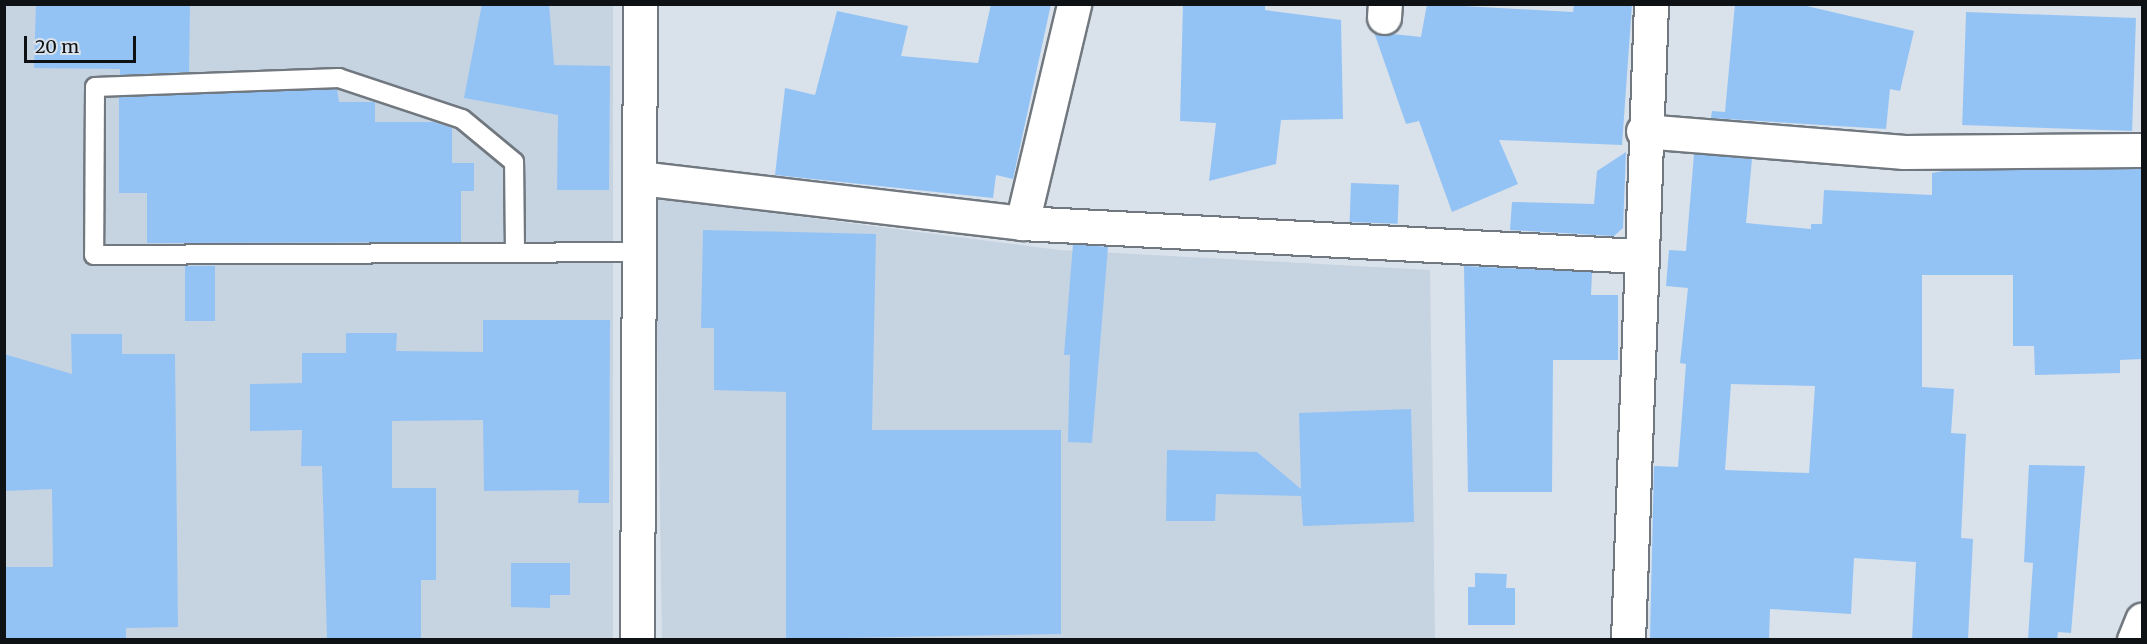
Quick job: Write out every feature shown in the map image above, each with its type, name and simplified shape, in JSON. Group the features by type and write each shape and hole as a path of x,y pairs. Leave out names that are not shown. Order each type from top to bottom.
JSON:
{"street":[{"path":"637,639 640,4"},
{"path":"1022,222 1074,4"},
{"path":"1628,639 1643,131 1651,4"},
{"path":"1643,131 1904,152 2142,150"},
{"path":"640,178 1022,222 1639,256"},
{"path":"2134,639 2142,620"}],"lane":[{"path":"515,252 514,162 462,119 339,78 95,87 94,255 640,252"}],"shaded area":[{"path":"4,5 613,5 613,639 4,639"},
{"path":"655,198 1059,250 1430,270 1435,639 662,639"}],"building":[{"path":"36,4 190,4 189,72 120,75 120,69 34,68"},
{"path":"482,4 549,4 554,65 610,66 609,190 557,190 558,115 464,98"},
{"path":"991,4 1051,4 1013,179 996,175 993,198 775,175 785,88 815,95 837,11 908,26 901,56 978,63"},
{"path":"1183,4 1265,4 1265,10 1341,20 1343,119 1281,120 1276,164 1209,181 1216,123 1180,121"},
{"path":"1427,4 1573,12 1574,4 1632,4 1622,145 1499,140 1518,184 1452,212 1419,121 1406,124 1374,32 1421,37"},
{"path":"1735,4 1798,4 1914,31 1900,91 1890,89 1886,129 1711,118 1712,111 1725,112"},
{"path":"1966,12 2136,18 2132,131 1962,125"},
{"path":"337,89 339,102 375,102 375,122 434,122 452,128 452,163 474,163 474,191 461,191 461,242 147,243 147,193 119,193 119,97"},
{"path":"1626,152 1623,228 1614,236 1510,230 1512,202 1594,204 1597,171"},
{"path":"1694,154 1752,159 1746,223 1811,229 1811,224 1822,224 1824,190 1932,195 1932,173 1949,170 2142,169 2142,359 2120,360 2120,373 2035,375 2034,346 2013,346 2013,275 1922,275 1922,387 1954,389 1951,433 1966,434 1961,538 1973,539 1968,639 1912,639 1916,562 1854,558 1851,614 1770,609 1769,639 1650,639 1654,466 1678,467 1686,364 1680,363 1688,288 1666,286 1669,250 1686,251","holes":["1731,384 1815,386 1809,473 1725,470"]},
{"path":"1351,183 1399,185 1398,224 1350,222"},
{"path":"703,230 876,234 872,430 1061,430 1061,634 786,639 786,392 714,390 714,328 701,328"},
{"path":"1073,244 1108,247 1092,443 1068,442 1070,355 1064,355"},
{"path":"185,266 215,266 215,321 185,321"},
{"path":"1464,266 1592,272 1591,295 1618,295 1618,360 1553,360 1552,492 1468,492"},
{"path":"483,320 610,320 609,503 578,503 579,490 484,491 483,420 392,421 392,488 436,488 436,580 421,580 421,639 327,639 322,466 301,466 302,430 250,431 250,384 302,383 302,353 346,353 346,333 397,333 396,351 483,352"},
{"path":"71,334 122,334 122,354 175,354 178,627 126,628 126,638 4,639 4,567 53,567 52,489 4,491 4,354 72,374"},
{"path":"1411,409 1414,522 1303,526 1301,496 1216,494 1215,521 1166,521 1167,450 1257,452 1301,489 1299,413"},
{"path":"2029,465 2085,466 2071,633 2058,632 2057,639 2028,639 2033,563 2024,562"},
{"path":"511,563 570,563 570,595 550,595 550,608 511,607"},
{"path":"1475,573 1507,574 1506,588 1515,588 1515,625 1468,625 1468,587 1475,587"}]}
